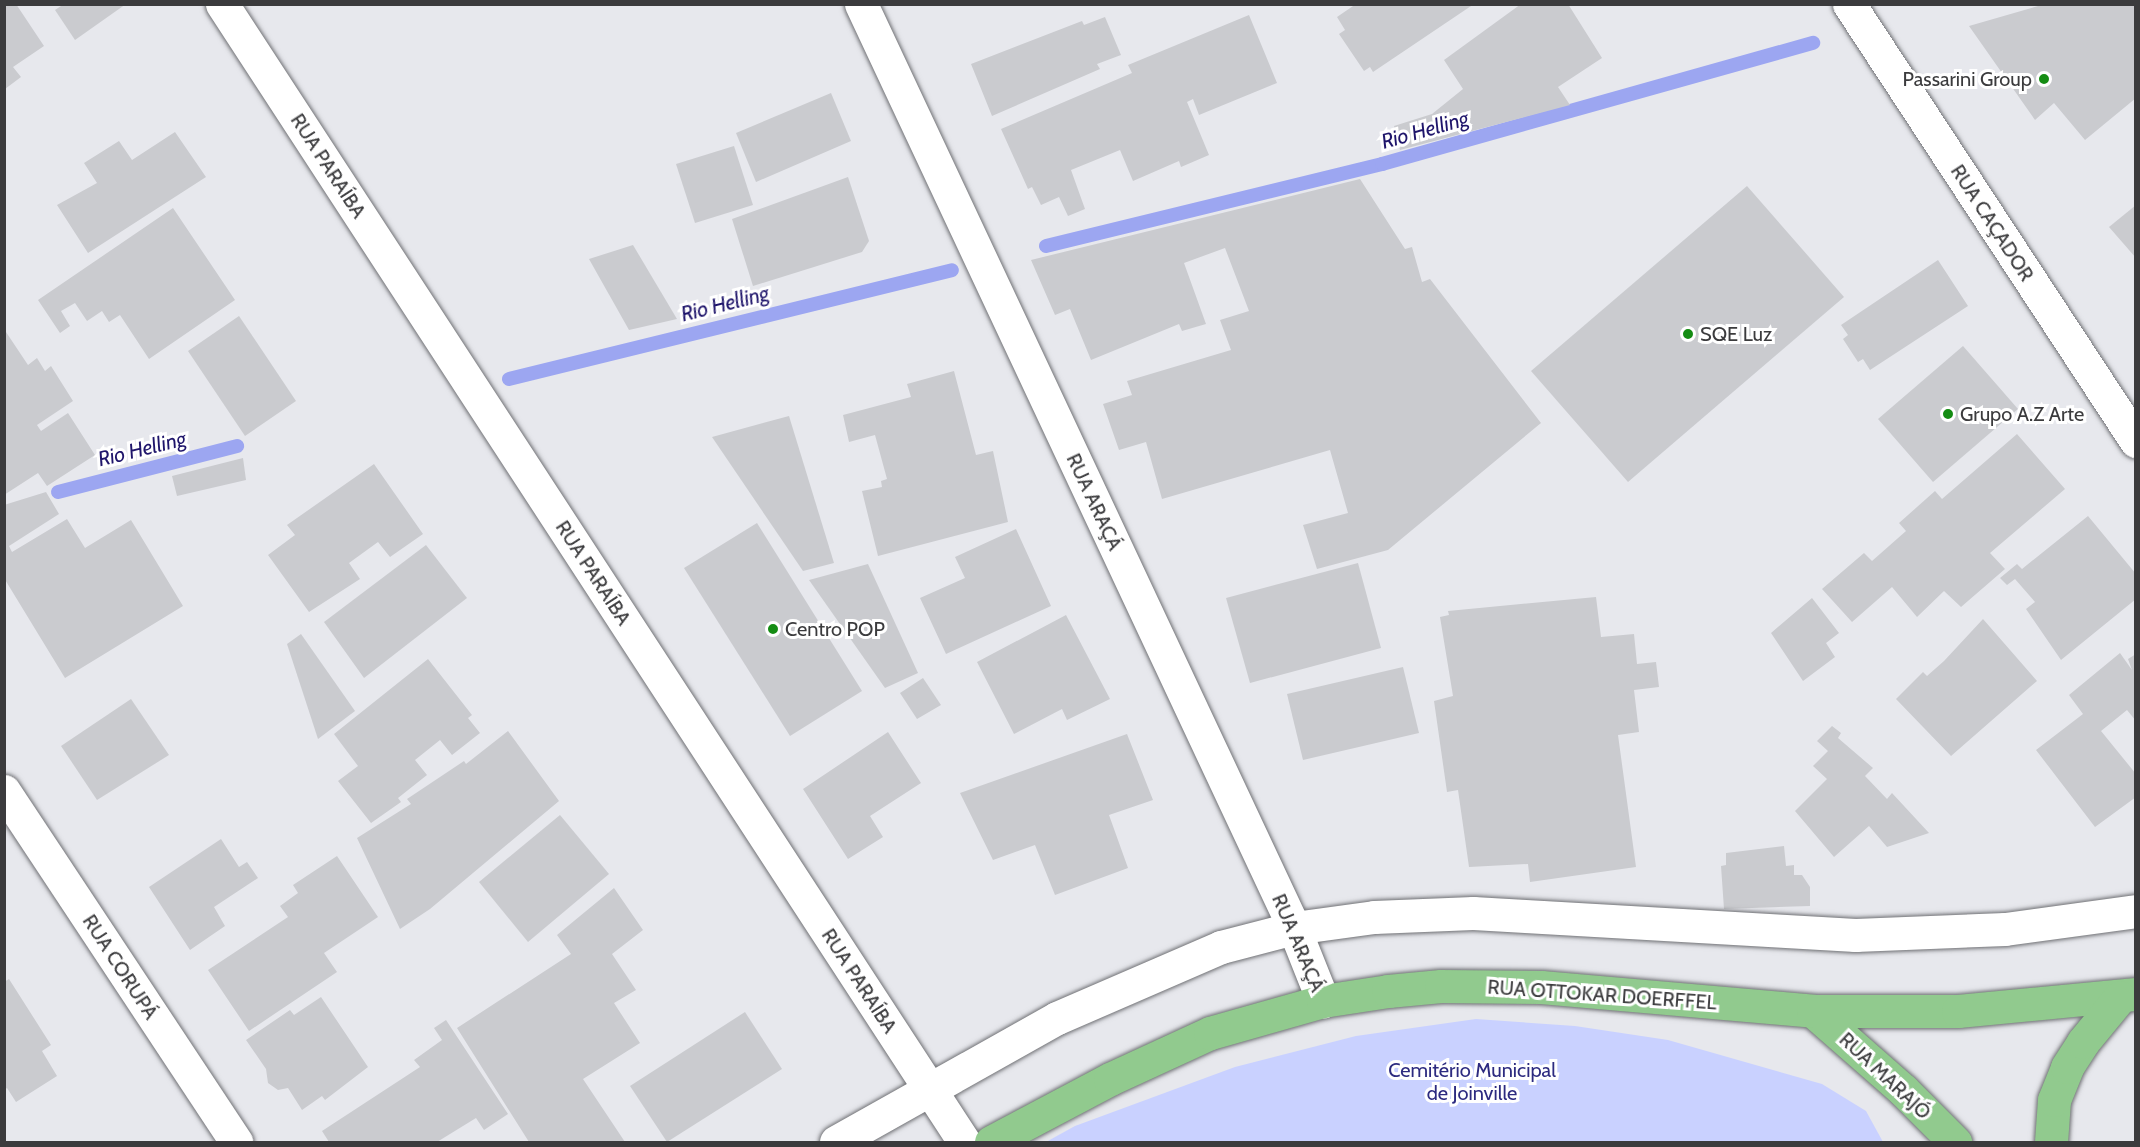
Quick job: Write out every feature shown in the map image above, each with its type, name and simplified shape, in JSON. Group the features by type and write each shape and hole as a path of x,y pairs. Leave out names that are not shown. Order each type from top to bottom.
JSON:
{"main road":[{"name":"RUA OTTOKAR DOERFFEL","path":"991,1143 1162,1054 1253,1019 1323,1001 1441,986 1495,986 1813,1011 1958,1011 2128,996"},
{"path":"2051,1143 2054,1100 2067,1067 2083,1042 2128,996"},
{"name":"RUA MARAJÓ","path":"1813,1011 1903,1090 1955,1143"}],"street":[{"name":"RUA PARAÍBA","path":"222,4 964,1143"},
{"name":"RUA ARAÇÁ","path":"861,4 1294,928 1323,1001"},
{"name":"RUA CAÇADOR","path":"1849,4 2136,441"},
{"name":"RUA CORUPÁ","path":"4,791 236,1143"},
{"path":"836,1143 929,1088 1057,1018 1142,979 1221,947 1294,928 1374,917 1473,913 1855,935 2005,929 2136,911"}],"green space":[{"name":"Cemitério Municipal de Joinville","path":"1476,1019 1575,1026 1668,1040 1822,1084 1866,1111 1883,1142 1046,1142 1075,1126 1235,1067 1356,1036"}],"building":[{"path":"5,4 16,4 44,46 13,67 21,77 5,89"},
{"path":"64,4 126,4 75,40 55,10"},
{"path":"1356,4 1474,4 1373,72 1370,67 1364,71 1339,34 1345,30 1337,17"},
{"path":"1521,4 1568,4 1602,58 1558,87 1570,105 1400,150 1394,126 1432,114 1463,89 1444,60"},
{"name":"Passarini Group","path":"2045,4 2136,4 2136,98 2085,140 2054,103 2035,120 1969,26"},
{"path":"1249,15 1277,83 1199,115 1193,99 1187,102 1209,155 1181,167 1179,161 1133,181 1120,150 1071,170 1085,209 1068,216 1059,197 1041,205 1032,187 1028,189 1001,129 1132,73 1128,65"},
{"path":"1105,17 1121,55 1097,64 1100,69 992,116 971,64 1082,21 1084,25"},
{"path":"831,93 851,141 756,182 736,133"},
{"path":"175,132 206,177 88,253 57,205 97,183 84,163 119,141 132,160"},
{"path":"734,146 753,205 695,223 676,164"},
{"path":"848,177 869,241 862,252 753,286 732,219"},
{"path":"1360,179 1405,249 1412,247 1422,282 1430,279 1541,423 1388,550 1317,569 1303,525 1348,513 1330,450 1162,499 1146,442 1119,450 1103,404 1132,395 1127,381 1231,350 1220,320 1249,311 1225,248 1184,263 1206,324 1182,331 1179,324 1091,360 1070,309 1055,315 1031,260"},
{"name":"SQE Luz","path":"1747,186 1844,297 1628,482 1531,371"},
{"path":"2136,205 2136,258 2109,227"},
{"path":"173,208 235,300 149,359 120,315 109,322 102,311 87,321 75,303 61,311 70,326 60,333 38,300"},
{"path":"633,245 677,319 629,330 589,259"},
{"path":"1938,260 1968,306 1870,370 1863,359 1858,362 1843,339 1848,335 1841,325"},
{"path":"239,316 296,401 245,436 188,351"},
{"path":"4,329 28,365 37,358 45,371 51,366 73,401 37,425 41,431 68,413 95,455 47,486 38,473 4,495"},
{"name":"Grupo A.Z Arte","path":"1963,346 2018,409 1933,482 1878,419"},
{"path":"954,371 976,455 993,451 1008,522 878,556 862,491 882,487 881,481 887,479 875,435 849,442 843,415 911,397 907,384"},
{"path":"789,416 834,563 803,571 712,437"},
{"path":"2017,434 2065,489 1990,553 2005,569 1961,607 1944,591 1917,617 1892,587 1852,622 1822,589 1864,553 1872,561 1906,531 1899,523 1935,491 1942,499"},
{"path":"243,458 246,480 177,496 172,476"},
{"path":"374,464 423,534 390,557 378,542 349,563 360,579 309,612 268,555 295,535 287,525"},
{"path":"46,492 59,514 9,546 12,552 67,519 85,548 131,520 183,606 65,678 4,578 4,505"},
{"path":"2088,516 2136,574 2136,599 2061,660 2026,609 2035,602 2015,579 2007,585 2000,578 2017,564 2022,569"},
{"name":"Centro POP","path":"757,523 862,691 790,736 684,568"},
{"path":"1016,529 1051,606 946,654 920,598 965,578 955,557"},
{"path":"426,545 467,598 364,678 324,622"},
{"path":"1358,563 1381,648 1250,683 1226,598"},
{"path":"868,564 918,673 885,688 809,580"},
{"path":"1596,597 1601,637 1634,634 1637,664 1656,662 1659,687 1634,690 1639,732 1618,735 1636,867 1530,882 1528,864 1469,867 1458,790 1447,792 1434,701 1453,696 1440,617 1449,615 1448,611"},
{"path":"1812,598 1839,633 1826,643 1835,657 1803,681 1771,633"},
{"path":"1066,615 1110,699 1067,720 1062,709 1014,734 977,662"},
{"path":"1983,619 2037,681 1951,756 1896,699 1923,672 1927,676 1944,661"},
{"path":"301,634 355,711 318,739 287,644"},
{"path":"2120,653 2132,670 2128,659 2136,654 2136,721 2127,710 2101,731 2136,774 2136,797 2095,827 2036,750 2083,714 2069,695"},
{"path":"428,659 472,715 468,718 480,733 452,755 440,740 415,760 427,775 398,798 401,802 371,823 338,781 358,766 334,734"},
{"path":"1403,667 1419,733 1303,760 1287,694"},
{"path":"923,678 941,705 917,719 900,693"},
{"path":"131,699 169,755 97,800 61,746"},
{"path":"1832,726 1841,733 1838,738 1873,768 1865,776 1887,799 1892,793 1929,833 1887,847 1869,826 1834,857 1795,811 1827,779 1813,766 1828,751 1817,741"},
{"path":"508,731 559,801 430,909 400,929 357,838 411,804 407,799 464,761 466,764"},
{"path":"888,732 921,783 870,816 883,837 848,859 803,789"},
{"path":"1127,734 1153,800 1109,815 1128,868 1055,895 1035,845 993,860 960,793"},
{"path":"560,815 609,874 528,942 479,882"},
{"path":"221,839 239,867 247,862 258,878 214,907 225,926 190,950 149,887"},
{"path":"1784,846 1786,866 1794,865 1794,875 1802,875 1810,887 1810,906 1724,909 1721,866 1726,865 1726,853"},
{"path":"337,856 378,917 324,953 337,972 249,1031 208,970 288,917 280,906 298,893 293,885"},
{"path":"614,888 643,930 612,954 636,990 614,1003 640,1043 583,1079 625,1142 529,1142 457,1028 571,954 557,935"},
{"path":"9,979 51,1045 42,1051 57,1076 16,1102 7,1088 4,1090 4,982"},
{"path":"321,997 368,1067 325,1100 322,1096 302,1110 288,1088 278,1090 268,1083 266,1069 246,1040 290,1010 294,1015"},
{"path":"745,1012 782,1069 667,1142 630,1086"},
{"path":"446,1020 508,1114 484,1130 476,1118 437,1142 329,1142 322,1131 420,1067 414,1060 442,1040 434,1028"}],"waterway":[{"name":"Rio Helling","path":"1046,246 1382,164 1813,43"},
{"name":"Rio Helling","path":"509,379 952,270"},
{"name":"Rio Helling","path":"58,492 237,446"}],"place":[{"name":"Passarini Group","path":"2044,79"},
{"name":"SQE Luz","path":"1688,334"},
{"name":"Grupo A.Z Arte","path":"1948,414"},
{"name":"Centro POP","path":"773,629"}]}
